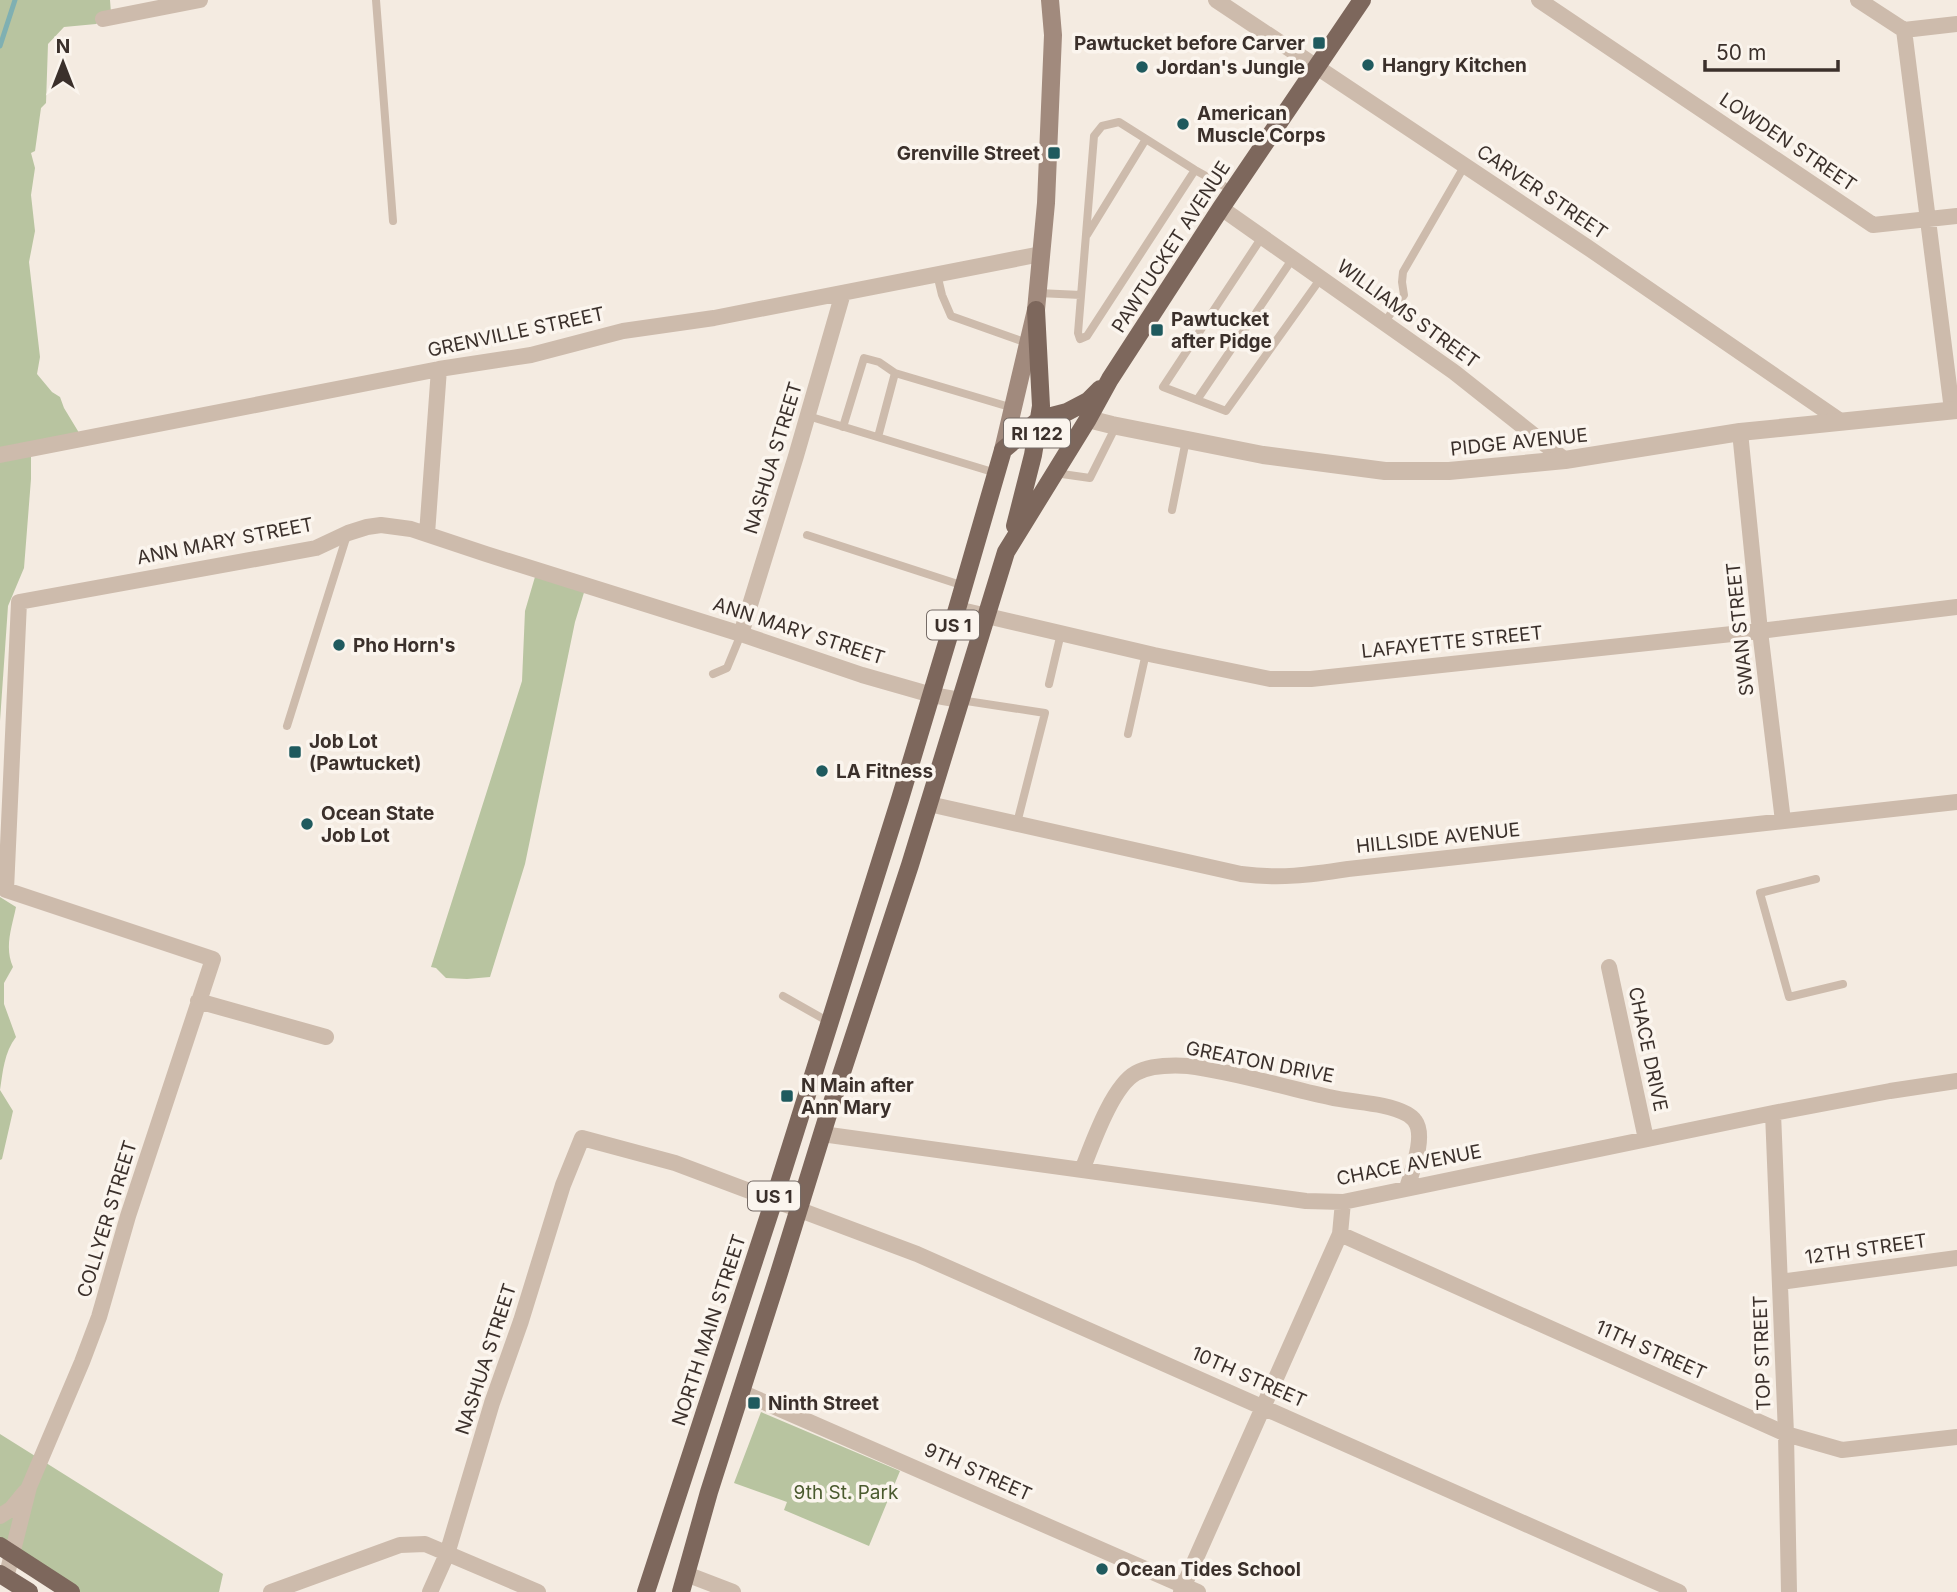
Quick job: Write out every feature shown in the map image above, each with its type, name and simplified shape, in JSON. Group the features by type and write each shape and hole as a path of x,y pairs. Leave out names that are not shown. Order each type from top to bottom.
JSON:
{"main road":[{"name":"RI 122","path":"1006,552 1016,524 1040,419 1037,302 1046,203 1053,35 1050,0"},
{"name":"PAWTUCKET AVENUE","path":"930,801 1006,552 1110,379 1221,208 1362,0"},
{"name":"RI 122","path":"1003,450 1037,302"},
{"name":"PAWTUCKET AVENUE","path":"1003,450 1040,419 1067,412 1088,401 1110,379"},
{"name":"US 1","path":"900,799 1003,450"},
{"path":"900,799 930,801"},
{"name":"NORTH MAIN STREET","path":"646,1592 900,799"},
{"name":"US 1","path":"681,1592 798,1209 930,801"},
{"path":"6,1550 71,1592"},
{"path":"3,1576 29,1592"}],"street":[{"path":"103,19 200,0"},
{"name":"CARVER STREET","path":"1216,0 1465,165 1842,422"},
{"name":"LOWDEN STREET","path":"1539,0 1873,225 1957,216"},
{"path":"1858,0 1904,30 1957,24"},
{"path":"1904,30 1927,219 1955,410"},
{"name":"WILLIAMS STREET","path":"1221,208 1454,372 1565,460"},
{"name":"GRENVILLE STREET","path":"0,455 439,369 531,355 623,331 714,317 1041,254"},
{"name":"NASHUA STREET","path":"741,634 843,293"},
{"path":"427,534 439,369"},
{"name":"PIDGE AVENUE","path":"1088,419 1263,455 1385,471 1449,471 1565,460 1740,432 1955,410"},
{"name":"SWAN STREET","path":"1740,432 1783,821"},
{"name":"ANN MARY STREET","path":"213,960 6,890 19,602 316,548 348,533 381,525 411,529 862,675 960,700"},
{"name":"LAFAYETTE STREET","path":"957,609 1270,679 1311,679 1957,607"},
{"name":"HILLSIDE AVENUE","path":"930,801 1241,874 1269,878 1302,877 1348,869 1957,802"},
{"name":"COLLYER STREET","path":"3,1576 6,1550 29,1487 99,1317 128,1216 213,960"},
{"name":"CHACE DRIVE","path":"1609,967 1646,1139"},
{"path":"198,1001 326,1037"},
{"name":"GREATON DRIVE","path":"1082,1170 1093,1140 1118,1090 1134,1074 1152,1066 1187,1066 1409,1115 1417,1123 1419,1146 1407,1188"},
{"name":"CHACE AVENUE","path":"822,1134 1306,1201 1343,1202 1773,1113 1957,1081"},
{"name":"TOP STREET","path":"1773,1113 1790,1592"},
{"name":"NASHUA STREET","path":"430,1592 447,1554 492,1403 521,1321 563,1185 582,1138"},
{"name":"10TH STREET","path":"582,1138 676,1163 917,1254 1670,1590"},
{"path":"1188,1590 1263,1407 1340,1234 1343,1202"},
{"name":"11TH STREET","path":"1340,1234 1786,1434 1842,1450 1957,1437"},
{"name":"12TH STREET","path":"1780,1282 1957,1258"},
{"name":"9TH STREET","path":"741,1392 1188,1590"},
{"name":"COLLYER STREET","path":"0,1516 11,1509 29,1487"},
{"path":"271,1592 400,1545 425,1544 538,1592"},
{"path":"685,1574 733,1592"}],"lane":[{"path":"376,0 393,221"},
{"path":"1195,170 1087,336 1080,339 1078,333 1094,136 1102,126 1119,122 1233,191"},
{"path":"1085,238 1146,139"},
{"path":"1384,323 1404,295 1403,272 1465,165"},
{"path":"1262,237 1163,387 1226,411 1321,278"},
{"path":"1197,400 1293,258"},
{"path":"937,274 951,316 1027,343"},
{"path":"1037,302 1081,295"},
{"path":"843,427 864,358 879,362 895,373 1013,408"},
{"path":"878,437 895,373"},
{"path":"808,416 996,473"},
{"path":"1055,473 1090,478 1116,426"},
{"path":"1172,510 1186,440"},
{"path":"287,726 348,533"},
{"path":"807,535 964,586"},
{"path":"713,674 727,668 741,634"},
{"path":"1049,684 1061,634"},
{"path":"1128,734 1146,653"},
{"path":"960,700 1045,713 1017,823"},
{"path":"1816,879 1760,893 1789,997 1843,984"},
{"path":"783,996 829,1022"}],"green space":[{"path":"0,0 110,0 111,13 96,24 64,27 48,44 46,103 41,108 35,151 31,153 35,168 31,195 35,231 29,262 40,357 37,374 52,392 60,397 84,441 31,453 24,568 8,606 0,721"},
{"path":"537,570 586,586 575,622 525,864 490,977 446,978 436,968 431,967 522,681 525,611"},
{"path":"0,897 16,907 9,944 13,967 4,983 4,1004 16,1037 6,1056 0,1090"},
{"path":"0,1090 13,1111 0,1160"},
{"name":"9th St. Park","path":"761,1412 900,1471 869,1546 784,1510 787,1502 734,1483"},
{"path":"0,1434 223,1574 219,1592 76,1592 0,1543"}],"waterway":[{"path":"0,46 15,0"}],"place":[{"name":"Pawtucket before Carver","path":"1319,43"},
{"name":"Hangry Kitchen","path":"1368,65"},
{"name":"Jordan's Jungle","path":"1142,67"},
{"name":"American Muscle Corps","path":"1183,124"},
{"name":"Grenville Street","path":"1054,153"},
{"name":"Pawtucket after Pidge","path":"1157,330"},
{"name":"Pho Horn's","path":"339,645"},
{"name":"Job Lot (Pawtucket)","path":"295,752"},
{"name":"LA Fitness","path":"822,771"},
{"name":"Ocean State Job Lot","path":"307,824"},
{"name":"N Main after Ann Mary","path":"787,1096"},
{"name":"Ninth Street","path":"754,1403"},
{"name":"Ocean Tides School","path":"1102,1569"}]}
